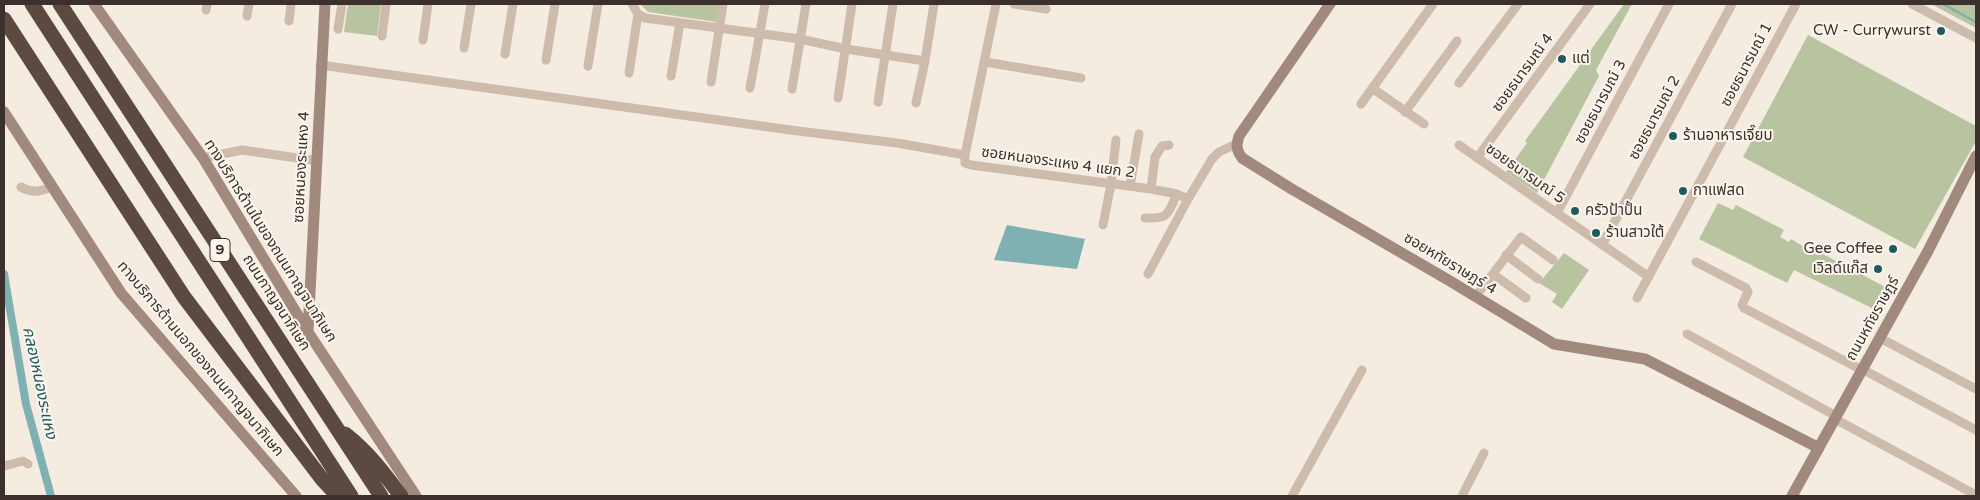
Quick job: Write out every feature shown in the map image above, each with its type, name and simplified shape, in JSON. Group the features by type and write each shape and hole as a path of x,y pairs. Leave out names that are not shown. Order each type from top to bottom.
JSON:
{"highway":[{"name":"ถนนกาญจนาภิเษก","path":"60,4 381,496"},
{"name":"9","path":"34,7 351,496"},
{"path":"4,19 184,297 322,480 338,496"},
{"path":"334,426 358,444 379,466 401,496"}],"main road":[{"name":"ทางบริการด้านในของถนนกาญจนาภิเษก","path":"96,4 203,158 308,332 416,496"},
{"name":"ซอยหนองระแหง 4","path":"308,332 318,161 320,64 324,4"},
{"path":"1236,144 1239,136 1330,4"},
{"name":"ทางบริการด้านนอกของถนนกาญจนาภิเษก","path":"4,112 121,293 296,496"},
{"name":"ซอยหทัยราษฎร์ 4","path":"1236,144 1236,150 1249,163 1554,344 1645,359 1820,448"},
{"name":"ถนนหทัยราษฎร์","path":"1792,496 1928,250 1976,156"}],"street":[{"path":"247,16 249,4"},
{"path":"289,21 291,4"},
{"path":"338,29 342,4"},
{"path":"382,36 386,4"},
{"path":"423,40 428,4"},
{"path":"464,48 471,4"},
{"path":"505,54 513,4"},
{"path":"546,60 555,4"},
{"path":"588,66 598,4"},
{"path":"632,4 638,14 645,18 800,39 886,56 925,61"},
{"path":"711,82 723,4"},
{"path":"750,88 765,4"},
{"path":"792,90 806,4"},
{"path":"838,98 852,4"},
{"path":"878,102 893,4"},
{"path":"916,103 934,4"},
{"name":"ซอยหนองระแหง 4 แยก 2","path":"996,4 965,162 971,165 1150,189 1177,194 1188,199"},
{"path":"1014,4 1046,9"},
{"path":"1361,104 1433,4"},
{"path":"1459,83 1518,4"},
{"name":"ซอยธนารมณ์ 4","path":"1477,158 1590,4"},
{"name":"ซอยธนารมณ์ 3","path":"1557,213 1669,4"},
{"name":"ซอยธนารมณ์ 2","path":"1602,245 1732,4"},
{"name":"ซอยธนารมณ์ 1","path":"1637,298 1796,4"},
{"path":"1912,4 1976,38"},
{"path":"629,73 638,14"},
{"path":"670,76 680,23"},
{"path":"1405,112 1457,41"},
{"path":"985,62 1081,78"},
{"path":"320,64 798,131 897,143 965,155"},
{"path":"1372,88 1424,124"},
{"path":"1130,186 1140,134"},
{"path":"1103,225 1111,184 1116,140"},
{"path":"1148,274 1212,158 1219,152 1236,144"},
{"path":"1150,189 1155,157 1162,146 1168,145"},
{"name":"ซอยธนารมณ์ 5","path":"1459,146 1649,277"},
{"path":"203,158 242,150 318,161"},
{"path":"22,187 29,192 36,192 52,187"},
{"path":"1145,218 1160,219 1165,216 1177,194"},
{"path":"1476,296 1521,237 1553,260"},
{"path":"1506,255 1538,279"},
{"path":"1696,262 1746,288 1748,292 1742,305 1744,308 1976,430"},
{"path":"1493,274 1526,298"},
{"path":"1687,334 1976,494"},
{"path":"1880,338 1976,389"},
{"path":"1292,496 1362,370"},
{"path":"1462,496 1484,453"},
{"path":"4,466 23,462 28,464"}],"green space":[{"path":"348,4 381,4 377,36 344,32"},
{"path":"640,4 719,4 717,22 648,12"},
{"path":"1624,4 1632,4 1596,70 1599,76 1537,193 1506,172 1527,143 1525,141"},
{"path":"1931,4 1976,4 1976,28"},
{"path":"1808,35 1976,126 1976,141 1915,249 1743,157"},
{"path":"1718,203 1733,210 1736,205 1784,230 1780,237 1789,242 1791,239 1817,255 1819,252 1893,291 1880,312 1794,270 1787,283 1699,239"},
{"path":"1564,253 1589,270 1562,309 1552,302 1557,294 1539,283"}],"water":[{"path":"1007,225 1085,239 1077,269 994,260"}],"waterway":[{"path":"1943,4 1976,22"},
{"name":"คลองหนองระแหง","path":"4,274 26,404 51,496"}],"place":[{"name":"CW - Currywurst","path":"1941,31"},
{"name":"แต่","path":"1562,59"},
{"name":"ร้านอาหารเจี๊ยบ","path":"1673,136"},
{"name":"กาแฟสด","path":"1683,191"},
{"name":"ครัวป้าปั้น","path":"1575,211"},
{"name":"ร้านสาวใต้","path":"1596,233"},
{"name":"Gee Coffee","path":"1893,249"},
{"name":"เวิลด์แก๊ส","path":"1878,269"}]}
